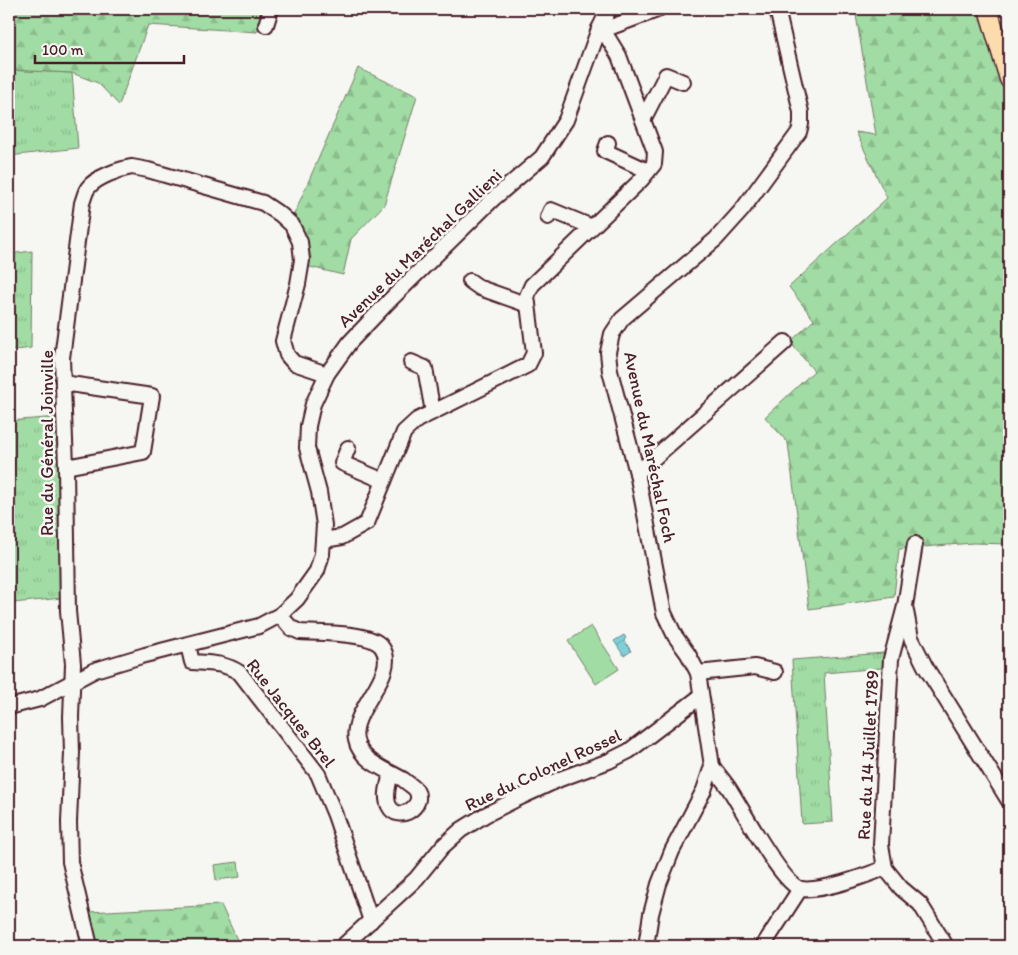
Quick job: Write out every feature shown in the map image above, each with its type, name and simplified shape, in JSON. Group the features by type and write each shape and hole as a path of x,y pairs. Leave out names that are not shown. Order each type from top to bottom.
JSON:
{"main road":[{"path":"988,9 1009,79"}],"street":[{"path":"266,25 271,9"},
{"name":"Avenue du Maréchal Gallieni","path":"9,707 40,699 95,670 145,655 259,626 280,615 297,599 316,570 322,554 324,540 324,525 319,492 307,448 308,426 313,404 327,374 350,342 389,300 493,199 542,157 566,120 610,9"},
{"path":"324,540 342,537 367,523 404,432 416,420 528,365 534,353 527,296 532,285 654,164 655,152 619,56 601,30 658,9"},
{"name":"Avenue du Maréchal Foch","path":"646,946 651,914 659,884 672,852 704,790 712,766 698,673 688,654 675,636 664,612 637,473 610,370 608,352 612,334 622,319 716,239 742,210 799,132 801,112 777,9"},
{"path":"643,120 666,75 683,82"},
{"path":"608,143 605,151 648,171"},
{"name":"Rue du Général Joinville","path":"90,946 70,862 68,822 72,753 73,664 68,611 62,358 84,198 89,186 122,169 132,167 263,203 281,215 292,225 300,242 302,260 298,284 283,341 287,354 294,363 327,374"},
{"path":"548,217 551,210 592,227"},
{"path":"470,281 480,288 528,305"},
{"path":"637,473 785,342"},
{"path":"410,362 425,368 433,412"},
{"path":"64,382 152,396 143,452 66,467"},
{"path":"348,448 342,463 384,480"},
{"path":"915,544 905,606 911,638 925,666 1009,801"},
{"name":"Rue du 14 Juillet 1789","path":"905,606 891,659 881,845 885,868 901,888 920,904 946,946"},
{"path":"280,615 291,628 300,632 361,637 374,640 381,646 387,662 382,676 358,720 355,729 355,739 358,748 364,756 391,773"},
{"name":"Rue Jacques Brel","path":"188,644 192,662 218,664 230,667 240,673 285,733 314,767 335,815 371,921"},
{"path":"698,673 755,667 775,672"},
{"name":"Rue du Colonel Rossel","path":"343,946 416,879 442,847 462,830 485,815 521,797 560,779 629,752 701,696"},
{"path":"712,766 728,787 778,868 791,884 800,889 822,888 885,868"},
{"path":"763,946 800,889"}],"green space":[{"path":"9,9 265,9 257,32 148,25 119,105 98,83 72,73 9,70"},
{"path":"855,9 982,9 1009,96 1009,544 973,543 899,549 894,597 809,609 788,443 765,417 814,371 790,342 814,320 789,287 887,198 856,132 876,135"},
{"path":"358,68 417,96 384,205 351,239 343,275 306,266 292,219"},
{"path":"9,70 72,73 78,148 9,156"},
{"path":"32,251 31,348 9,351 9,254"},
{"path":"57,417 62,598 13,603 11,573 9,573 9,421"},
{"path":"591,626 619,669 596,684 568,641"},
{"path":"884,653 882,668 824,673 833,822 802,824 792,660"},
{"path":"238,862 240,877 216,880 214,865"},
{"path":"221,905 240,946 95,946 88,912"}],"water":[{"path":"624,635 626,638 624,640 631,651 624,656 614,641"}]}
